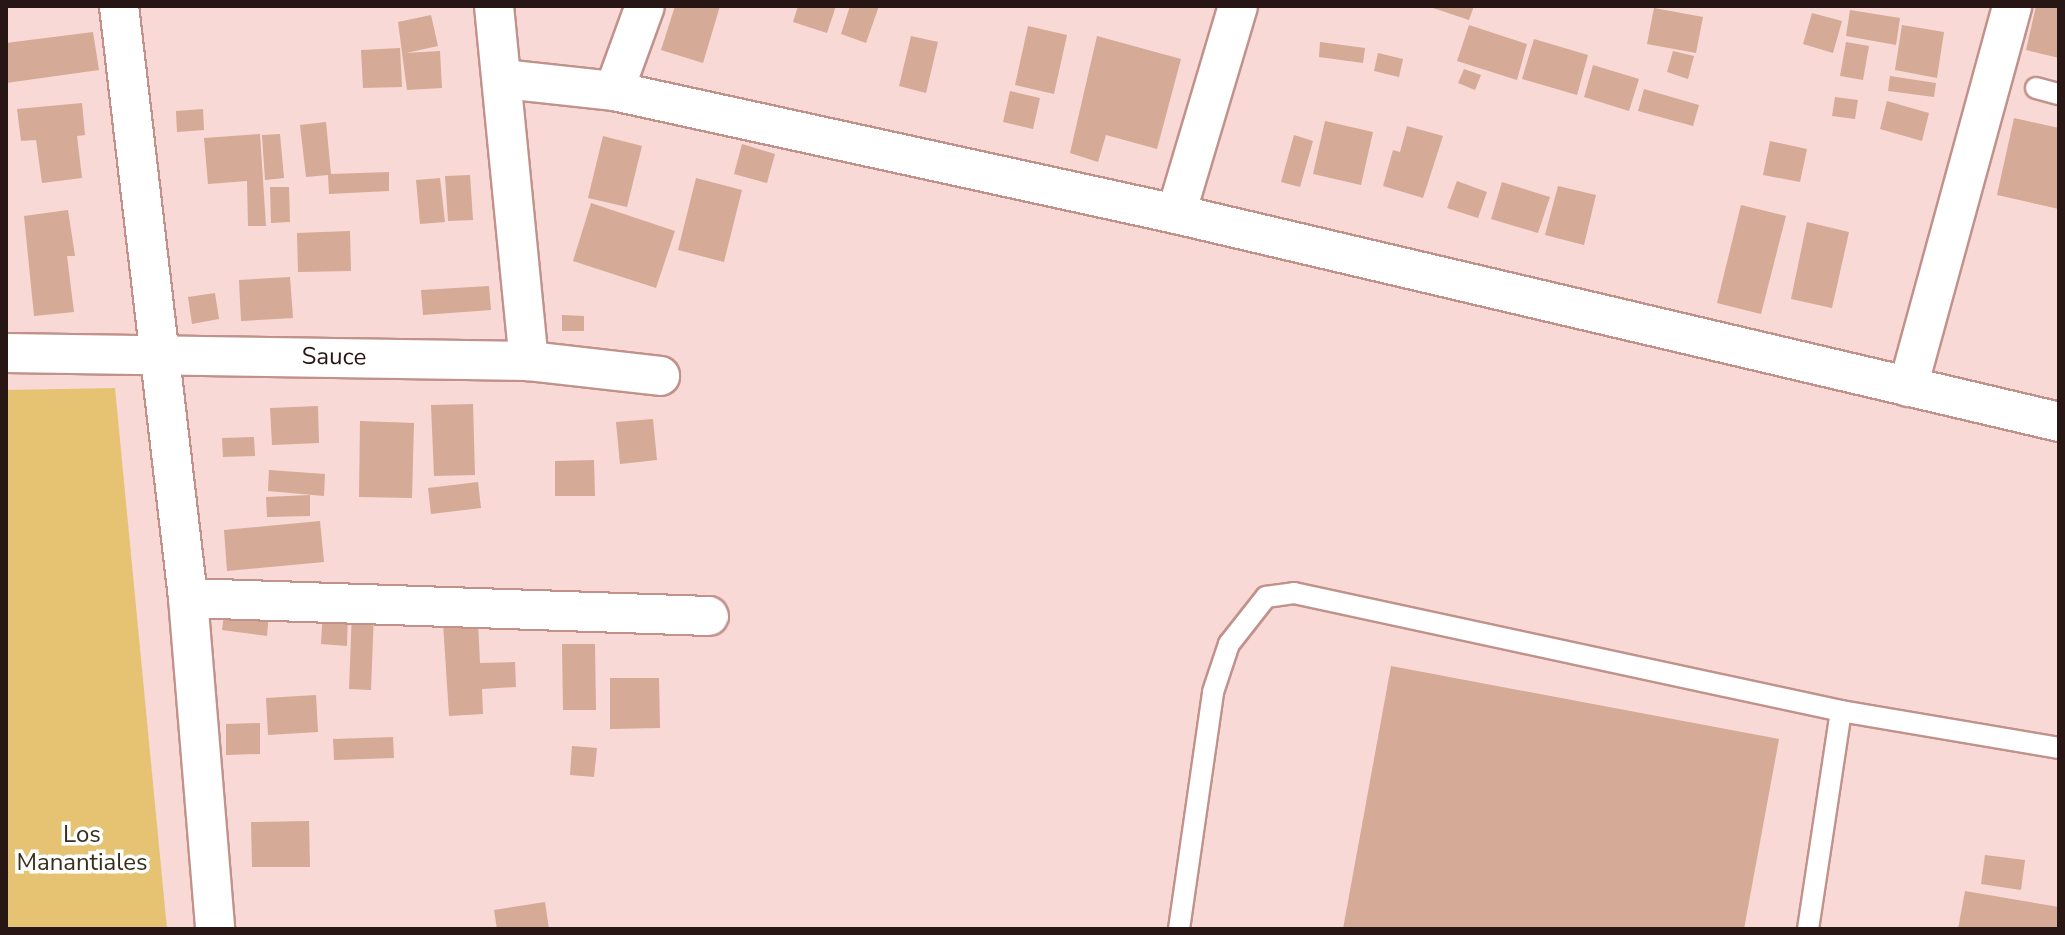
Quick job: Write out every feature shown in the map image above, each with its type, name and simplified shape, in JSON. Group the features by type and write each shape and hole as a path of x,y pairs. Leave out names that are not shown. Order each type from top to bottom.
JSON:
{"street":[{"path":"119,6 188,598 215,929"},
{"path":"494,6 529,361"},
{"path":"614,91 645,6"},
{"path":"1176,214 1238,6"},
{"path":"1908,387 2012,6"},
{"path":"503,79 614,91 1176,214 2059,422"},
{"name":"Sauce","path":"6,353 529,361 660,376"},
{"path":"188,598 709,616"}],"lane":[{"path":"2036,88 2059,94"},
{"path":"1179,929 1213,692 1229,644 1266,597 1294,593 1841,711 2059,748"},
{"path":"1808,929 1841,711"}],"green space":[{"name":"Los Manantiales","path":"115,388 167,929 6,929 6,390"}],"building":[{"path":"675,6 720,6 703,63 661,50"},
{"path":"798,6 836,6 827,33 793,22"},
{"path":"850,6 879,6 866,43 841,34"},
{"path":"1427,6 1474,6 1469,20"},
{"path":"2036,6 2059,6 2059,58 2026,50"},
{"path":"1654,8 1703,17 1696,53 1647,44"},
{"path":"1850,10 1900,18 1896,45 1846,36"},
{"path":"1812,13 1842,21 1833,53 1803,44"},
{"path":"431,15 438,46 406,53 440,51 442,88 407,90 398,22"},
{"path":"1469,25 1527,44 1517,80 1457,61"},
{"path":"1902,25 1944,32 1937,78 1895,70"},
{"path":"1028,26 1067,35 1054,94 1015,85"},
{"path":"93,32 99,70 6,83 6,43"},
{"path":"911,36 938,42 926,93 899,86"},
{"path":"1097,36 1181,59 1157,149 1106,135 1098,162 1070,153"},
{"path":"1534,39 1588,55 1577,95 1522,79"},
{"path":"1320,42 1365,48 1363,63 1319,57"},
{"path":"1846,42 1869,46 1863,80 1840,76"},
{"path":"400,48 402,87 363,88 361,50"},
{"path":"1673,51 1694,56 1688,79 1667,72"},
{"path":"1378,53 1403,59 1399,77 1374,71"},
{"path":"1593,65 1639,79 1629,111 1584,97"},
{"path":"1464,69 1481,75 1475,90 1458,83"},
{"path":"1890,76 1936,83 1934,97 1888,91"},
{"path":"1644,89 1699,105 1693,126 1638,111"},
{"path":"1010,91 1040,98 1033,129 1003,122"},
{"path":"1835,97 1858,100 1855,119 1832,116"},
{"path":"1887,101 1929,113 1922,141 1880,129"},
{"path":"82,103 85,135 77,136 82,178 42,183 36,140 21,141 17,109"},
{"path":"203,109 204,130 177,132 176,111"},
{"path":"2014,118 2059,128 2059,209 1997,195"},
{"path":"1325,121 1373,132 1361,185 1313,174"},
{"path":"326,122 331,174 389,172 389,191 329,194 328,175 306,177 300,125"},
{"path":"1407,126 1443,136 1423,198 1383,186 1393,150 1400,152"},
{"path":"260,134 266,226 248,226 247,181 208,184 204,138"},
{"path":"280,134 284,178 265,180 262,135"},
{"path":"1294,135 1313,141 1300,187 1281,182"},
{"path":"603,136 642,146 627,207 588,198"},
{"path":"1770,141 1807,149 1800,182 1763,175"},
{"path":"742,144 775,154 767,183 734,174"},
{"path":"470,175 473,220 448,221 445,176"},
{"path":"440,178 445,222 420,224 416,180"},
{"path":"696,178 742,190 724,262 678,250"},
{"path":"1457,181 1487,192 1478,218 1447,208"},
{"path":"1502,182 1550,197 1538,233 1491,219"},
{"path":"1558,186 1596,195 1584,245 1545,235"},
{"path":"270,187 289,187 290,222 271,223"},
{"path":"591,203 675,231 656,288 573,261"},
{"path":"1741,205 1786,216 1761,314 1717,303"},
{"path":"68,210 75,256 67,256 74,312 34,316 24,216"},
{"path":"1807,222 1849,232 1832,308 1791,299"},
{"path":"350,231 351,271 298,272 297,233"},
{"path":"290,277 293,318 241,321 239,280"},
{"path":"489,286 491,310 423,315 421,290"},
{"path":"215,293 219,319 192,324 188,297"},
{"path":"562,315 584,316 584,331 562,331"},
{"path":"473,404 475,475 434,476 431,405"},
{"path":"318,406 319,443 272,445 270,408"},
{"path":"653,419 657,460 620,464 616,422"},
{"path":"360,421 414,423 412,498 359,497"},
{"path":"254,437 255,456 223,457 222,438"},
{"path":"594,460 595,496 555,496 555,461"},
{"path":"269,470 325,474 324,496 268,491"},
{"path":"478,482 481,508 431,514 428,488"},
{"path":"310,495 310,516 267,517 266,497"},
{"path":"320,521 324,562 227,571 224,530"},
{"path":"225,607 269,612 267,636 222,630"},
{"path":"323,609 348,610 347,646 321,644"},
{"path":"352,611 374,612 371,690 349,689"},
{"path":"478,621 480,663 515,662 516,687 482,689 483,714 449,716 443,623"},
{"path":"562,644 595,644 596,710 563,710"},
{"path":"1391,666 1779,739 1744,929 1343,929"},
{"path":"610,678 659,678 660,728 610,729"},
{"path":"316,695 318,732 268,735 266,698"},
{"path":"260,723 260,754 226,755 226,724"},
{"path":"393,737 394,758 334,760 333,739"},
{"path":"572,746 597,748 594,777 570,775"},
{"path":"309,821 310,867 252,867 251,822"},
{"path":"1985,855 2025,860 2021,890 1981,884"},
{"path":"1965,891 2059,907 2059,929 1958,929"},
{"path":"545,902 549,929 497,929 494,910"}]}
